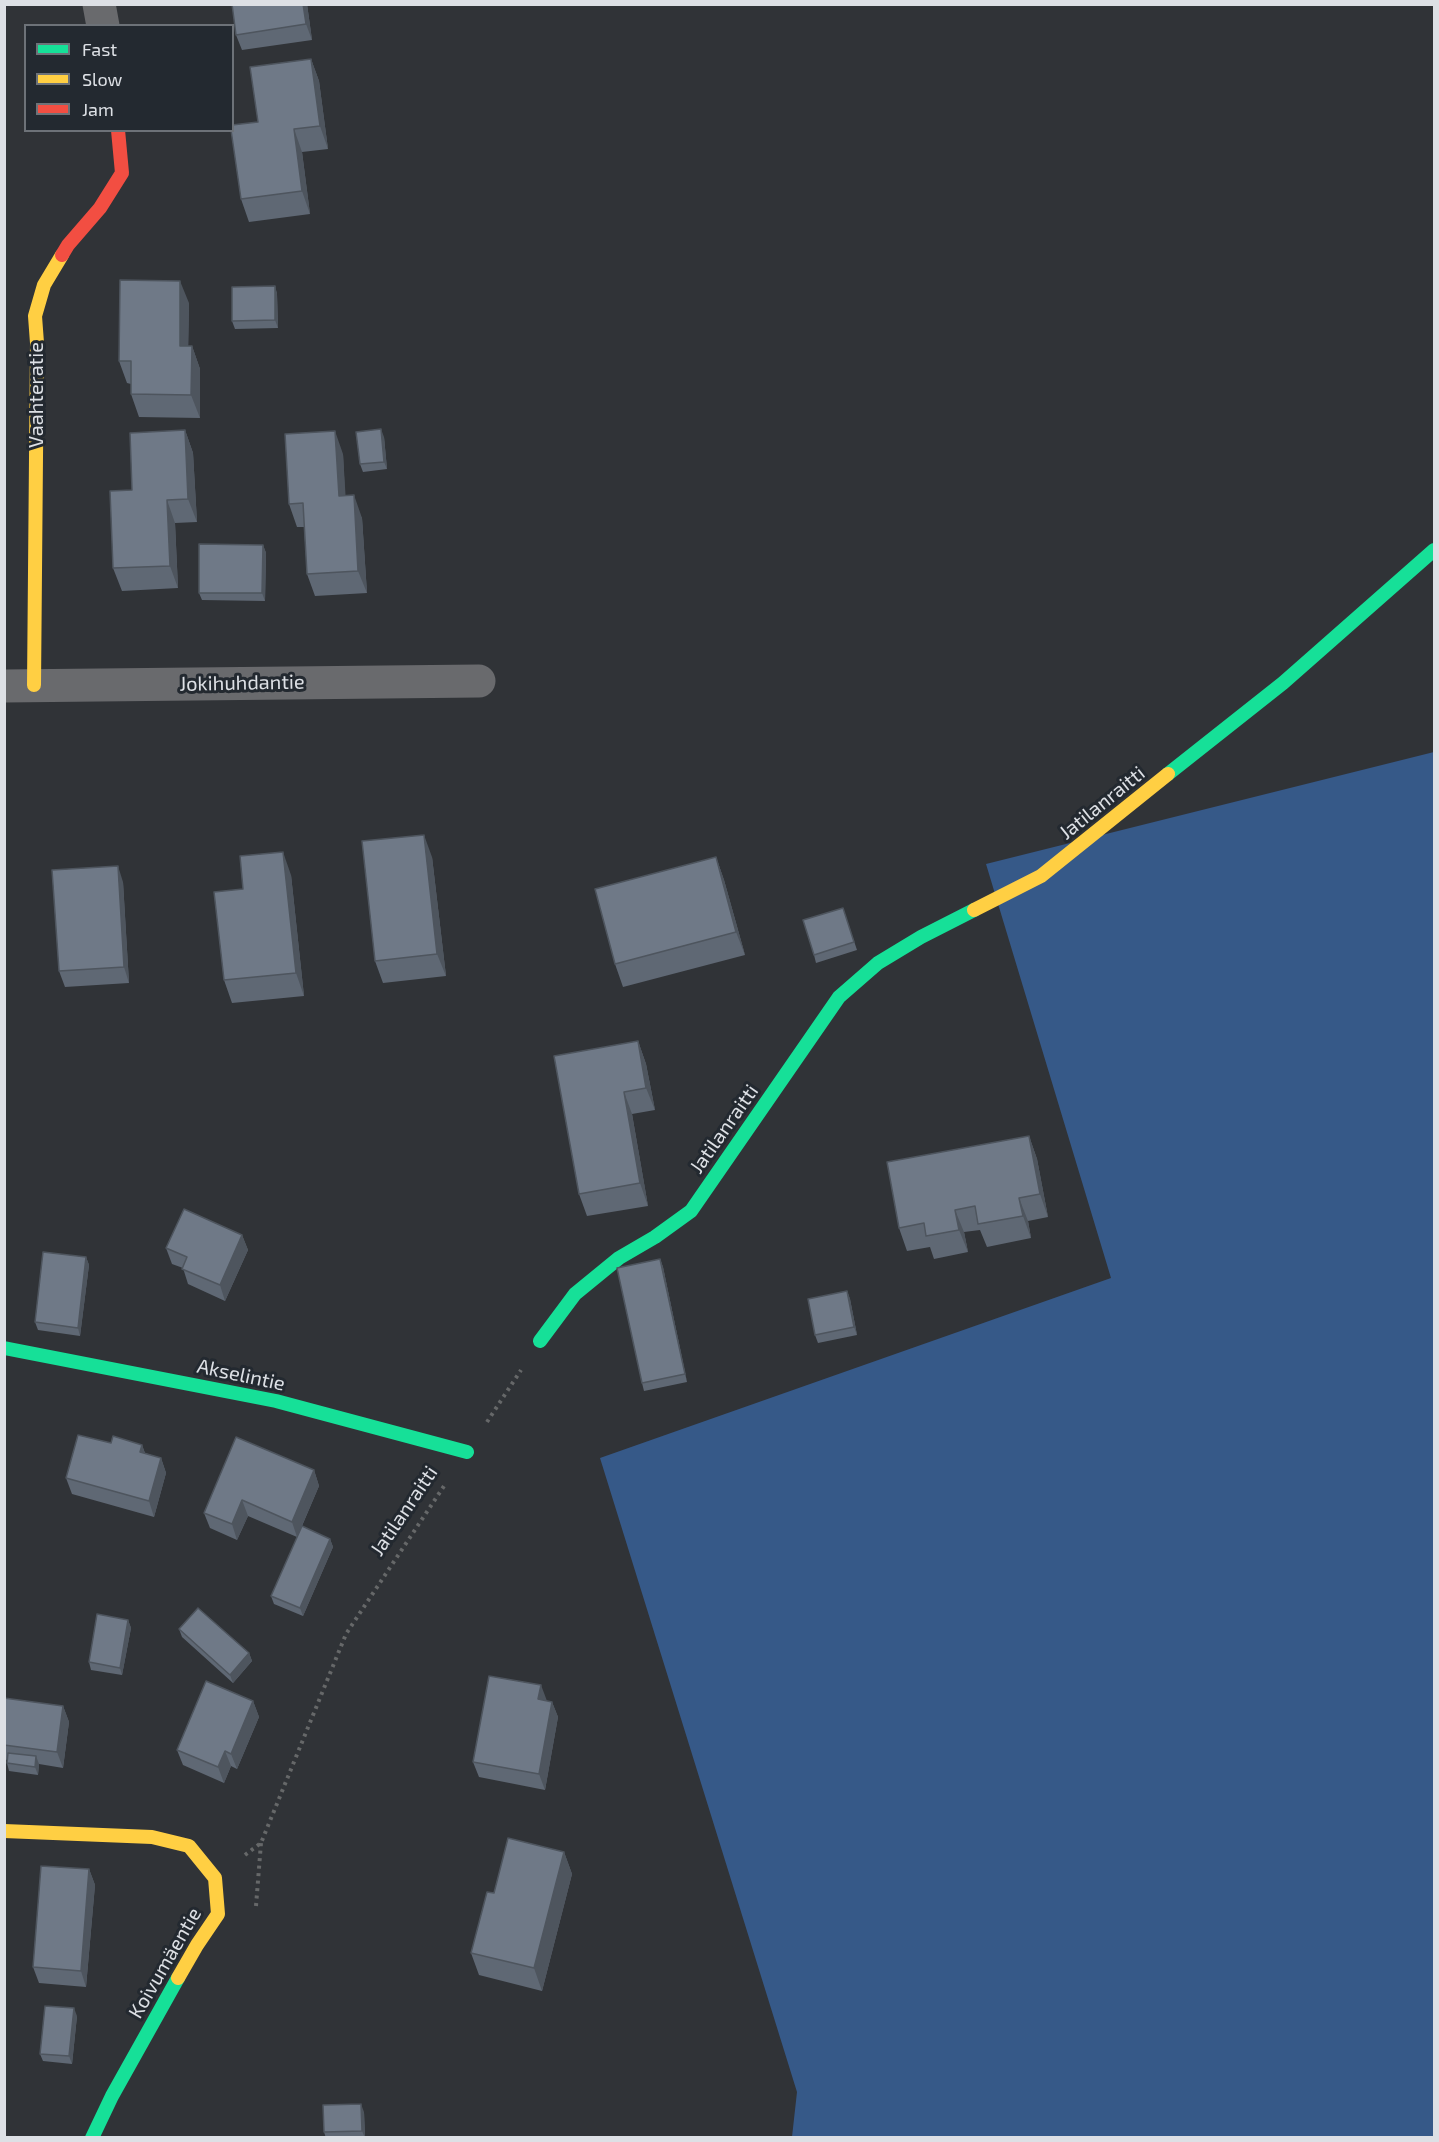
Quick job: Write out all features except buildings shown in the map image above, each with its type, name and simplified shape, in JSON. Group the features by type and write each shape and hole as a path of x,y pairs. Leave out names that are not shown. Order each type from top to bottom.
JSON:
{"street":[{"path":"99,4 103,24"},
{"name":"Vaahteratie","path":"20,685 38,343 35,316 44,285 68,245 100,208 122,173 118,132"},
{"name":"Jatilanraitti","path":"540,1341 575,1294 619,1258 655,1237 691,1211 839,997 878,963 921,936 1041,876 1283,682 1434,550"},
{"name":"Jokihuhdantie","path":"20,685 479,681"},
{"name":"Akselintie","path":"4,1348 276,1401 467,1452"},
{"path":"4,1831 152,1837 189,1846 216,1878"},
{"name":"Koivumäentie","path":"92,2138 112,2096 163,2005 197,1945 218,1914 216,1878"}],"path":[{"name":"Jatilanraitti","path":"216,1878 261,1843 346,1634 540,1341"}],"shaded area":[{"path":"1434,752 1434,2137 792,2137 797,2092 600,1458 1111,1278 986,864"}],"traffic: fast":[{"path":"1168,774 1283,683 1434,550"},
{"path":"540,1341 575,1294 619,1258 655,1237 691,1211 839,997 878,963 921,937 974,910"},
{"path":"4,1348 276,1401 467,1452"},
{"path":"92,2138 112,2096 178,1978"}],"traffic: slow":[{"path":"34,685 37,343 35,316 44,285 62,255"},
{"path":"974,910 1041,876 1168,774"},
{"path":"4,1831 152,1837 189,1846 215,1878 218,1914 178,1978"}],"traffic: jam":[{"path":"62,255 100,208 122,173 118,132"}]}
